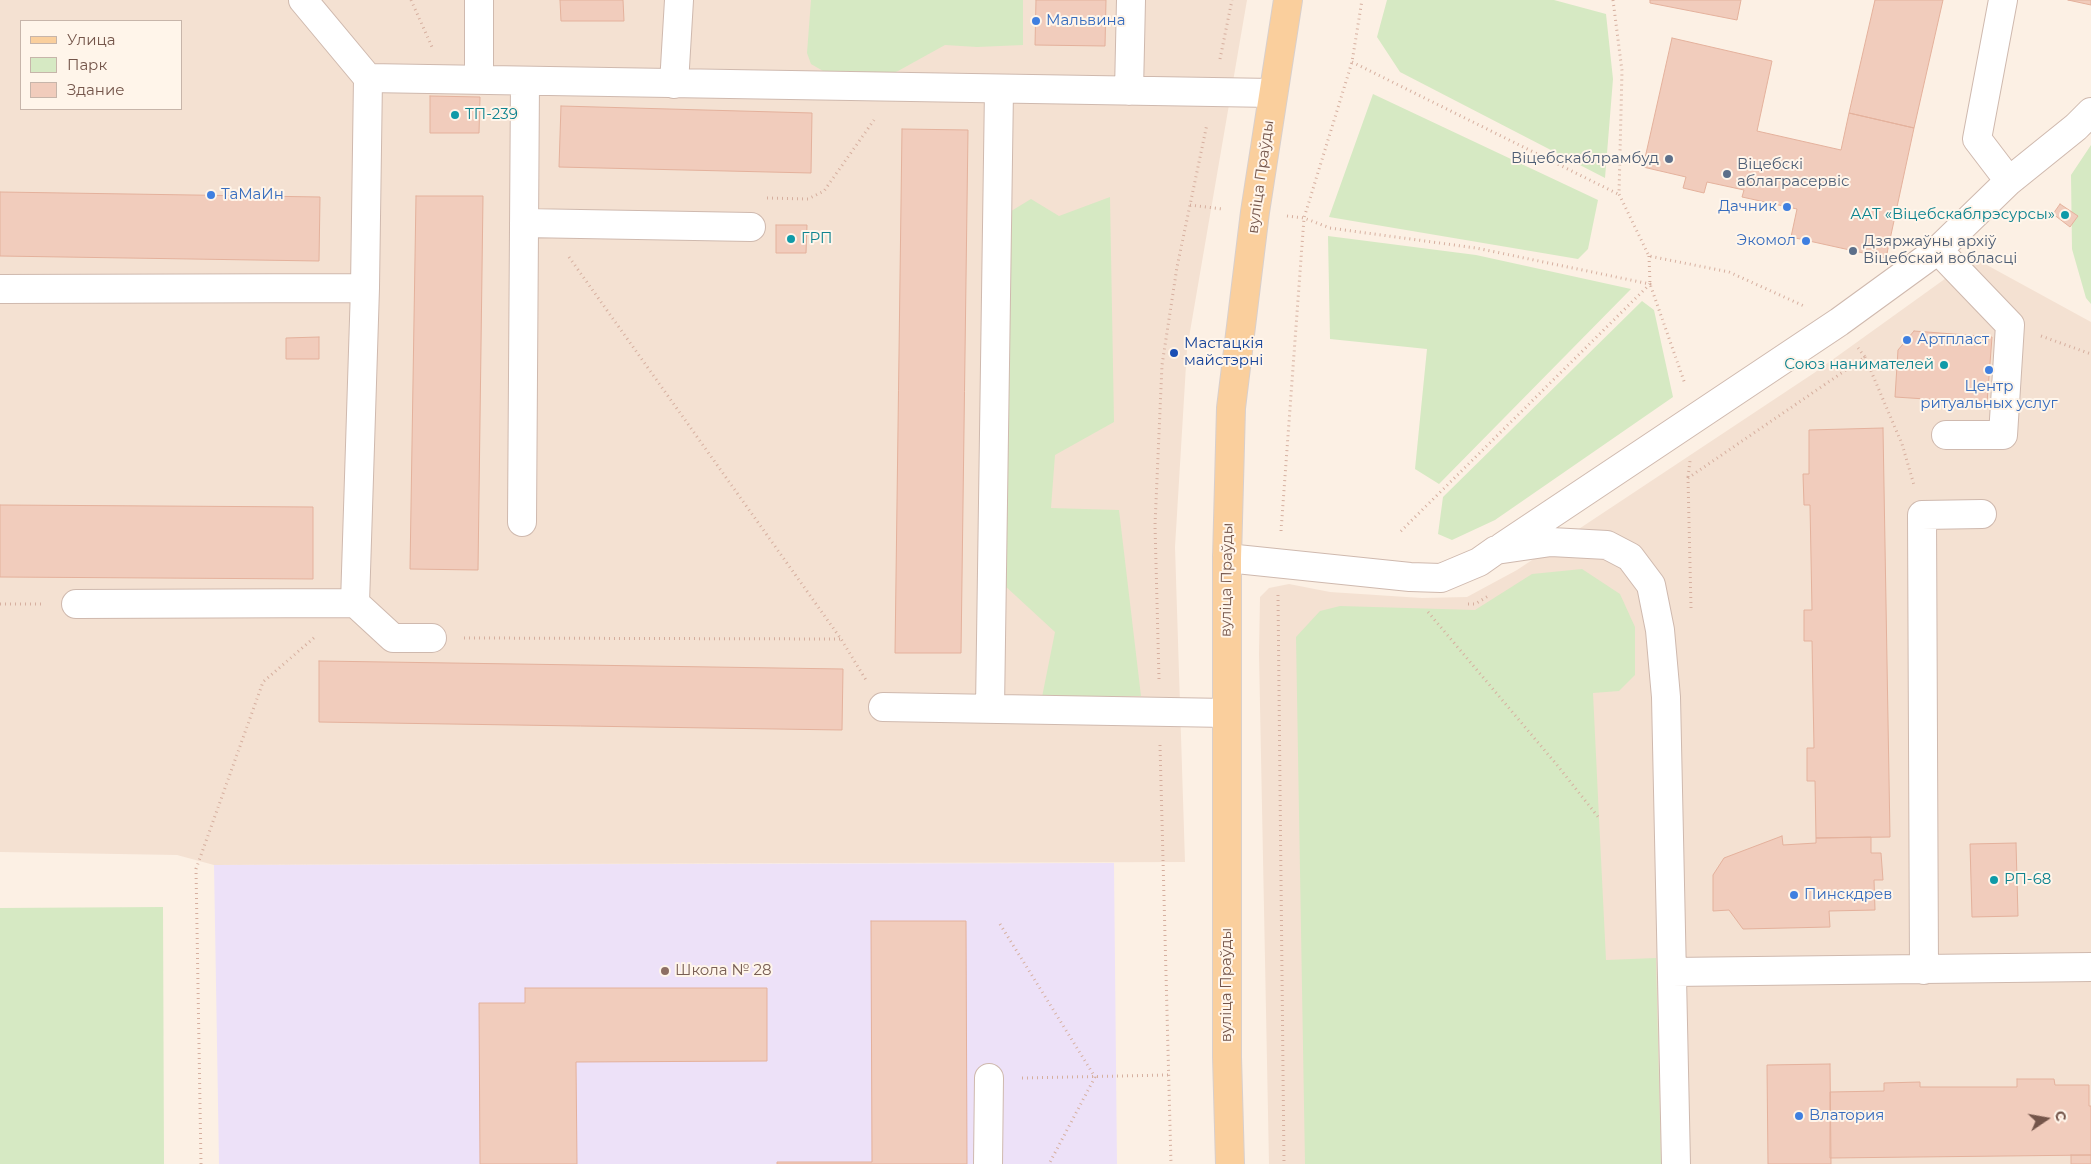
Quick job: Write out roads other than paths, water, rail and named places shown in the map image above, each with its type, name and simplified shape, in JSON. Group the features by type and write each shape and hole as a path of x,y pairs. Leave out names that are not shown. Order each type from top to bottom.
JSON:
{"main road":[{"name":"вуліца Праўды","path":"1230,1164 1227,1057 1226,558 1231,408 1255,212 1288,0"}],"lane":[{"path":"303,0 368,78 365,288 355,603"},
{"path":"479,0 479,80"},
{"path":"674,84 679,0"},
{"path":"1129,92 1131,0"},
{"path":"2003,0 1977,139 2009,181"},
{"path":"368,78 1273,93"},
{"path":"522,522 534,224 524,81"},
{"path":"990,708 999,89"},
{"path":"1226,558 1410,577 1441,578 1479,562 1839,322 1938,250 2009,181 2076,127 2091,112"},
{"path":"534,224 751,227"},
{"path":"1938,250 2010,325 2003,435 1946,435"},
{"path":"0,289 365,288"},
{"path":"1924,970 1922,515 1982,514"},
{"path":"1496,550 1551,542 1607,545 1630,557 1650,586 1660,630 1666,697 1676,1164"},
{"path":"76,604 355,603 393,638 432,638"},
{"path":"883,707 1227,713"},
{"path":"1672,972 2091,968"},
{"path":"988,1164 989,1078"}],"place":[{"name":"Мальвина","path":"1036,21"},
{"name":"ТП-239","path":"455,115"},
{"name":"Віцебскаблрамбуд","path":"1669,159"},
{"name":"Віцебскі аблаграсервіс","path":"1727,174"},
{"name":"ТаМаИн","path":"211,195"},
{"name":"Дачник","path":"1787,207"},
{"name":"ААТ «Віцебскаблрэсурсы»","path":"2065,215"},
{"name":"ГРП","path":"791,239"},
{"name":"Экомол","path":"1806,241"},
{"name":"Дзяржаўны архіў Віцебскай вобласці","path":"1853,251"},
{"name":"Артпласт","path":"1907,340"},
{"name":"Мастацкія майстэрні","path":"1174,353"},
{"name":"Союз нанимателей","path":"1944,365"},
{"name":"Центр ритуальных услуг","path":"1989,370"},
{"name":"РП-68","path":"1994,880"},
{"name":"Пинскдрев","path":"1794,895"},
{"name":"Школа № 28","path":"665,971"},
{"name":"Влатория","path":"1799,1116"}]}
